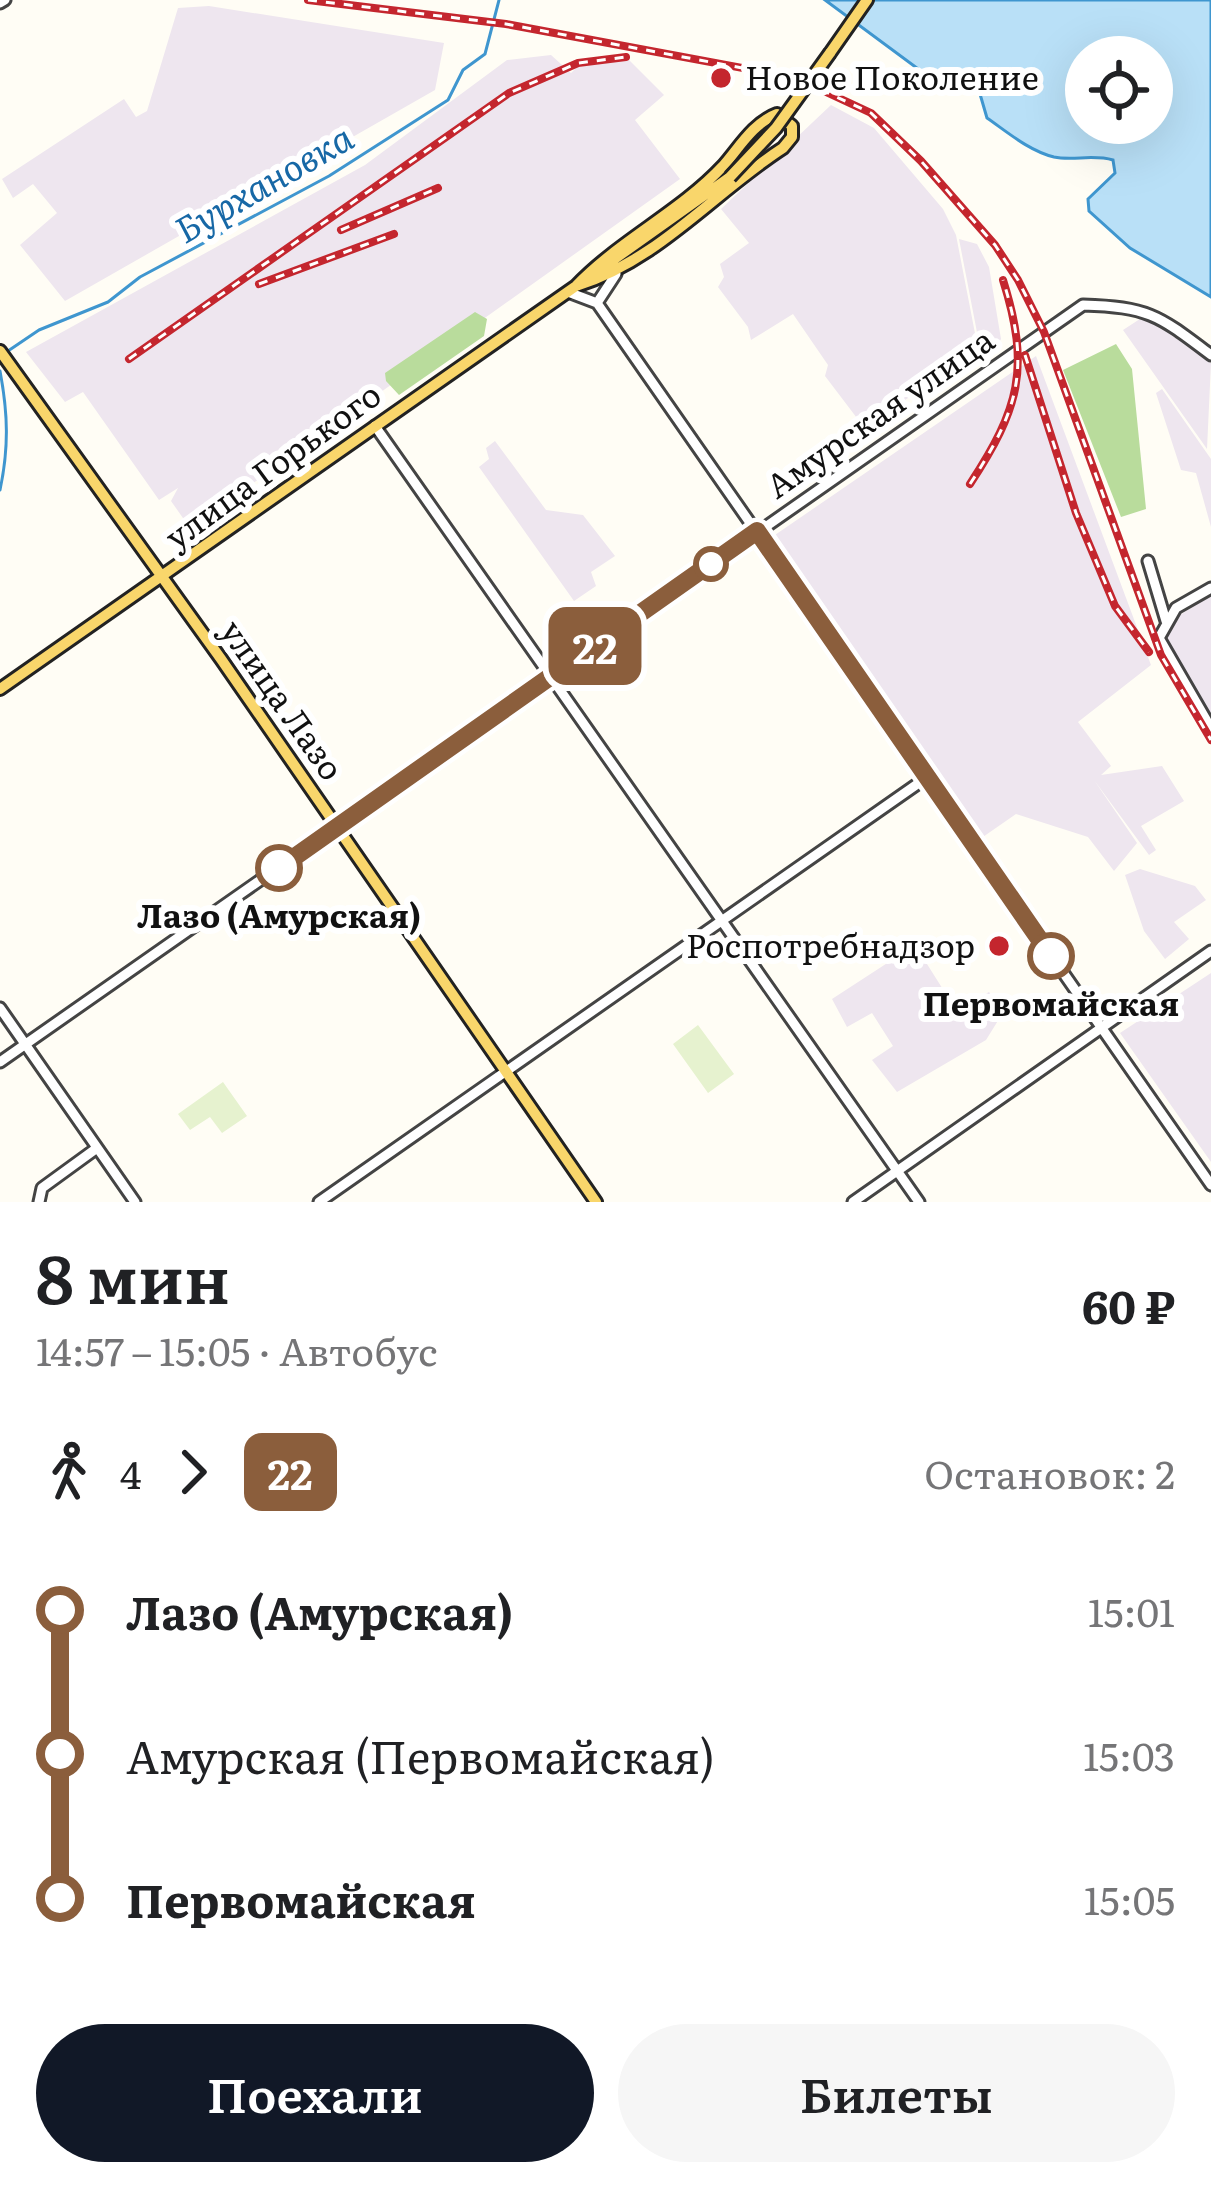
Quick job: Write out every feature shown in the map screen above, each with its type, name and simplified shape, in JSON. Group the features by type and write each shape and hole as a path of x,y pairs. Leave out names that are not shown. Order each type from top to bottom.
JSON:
{"main road":[{"path":"572,289 730,177 776,128 867,0"},
{"name":"улица Горького","path":"0,689 572,289 610,250 720,169 764,119 785,118 792,137 783,148 616,274 572,289"},
{"name":"улица Лазо","path":"4,356 164,578 596,1202"}],"street":[{"path":"596,303 616,274"},
{"path":"572,289 596,303 1211,1185"},
{"name":"Амурская улица","path":"0,1062 1083,305 1137,307 1166,320 1211,356"},
{"path":"375,426 919,1202"},
{"path":"1148,562 1166,620"},
{"path":"1211,588 1166,620 1159,638 1211,728"},
{"path":"319,1202 926,778"},
{"path":"853,1202 1211,951"},
{"path":"0,1008 135,1202"},
{"path":"39,1202 42,1188 97,1148"}],"shaded area":[{"path":"209,6 444,43 435,90 65,301 20,245 57,213 33,184 13,198 2,179 124,99 136,117 147,111 178,8"},
{"path":"551,55 571,73 577,67 629,60 664,95 635,120 680,179 190,528 171,501 178,488 159,500 83,392 65,402 26,352 365,165 507,60"},
{"path":"831,105 874,128 943,209 956,235 979,354 863,426 825,376 828,365 793,314 751,340 748,327 718,287 724,277 720,264 749,243 721,209"},
{"path":"959,239 977,244 989,267 1001,339 993,352 981,353"},
{"path":"1146,315 1211,363 1207,449 1123,330"},
{"path":"1036,356 1151,665 1078,722 1111,766 1101,775 1162,766 1184,801 1141,826 1156,850 1149,855 1094,780 1137,843 1114,871 1088,837 1016,814 980,839 772,537"},
{"path":"1162,389 1211,459 1211,527 1196,473 1181,470 1156,393"},
{"path":"495,441 546,510 583,515 615,556 591,572 596,586 574,601 479,467 489,459 486,448"},
{"path":"1211,594 1211,720 1166,641 1170,622"},
{"path":"1140,869 1195,886 1206,900 1174,922 1189,939 1165,959 1144,931 1125,875"},
{"path":"915,945 956,1010 989,992 1004,1011 986,1040 897,1092 872,1060 893,1046 872,1013 847,1027 832,999"},
{"path":"1211,973 1211,1162 1120,1033"}],"green space":[{"path":"475,312 487,319 484,336 399,395 386,381 385,373"},
{"path":"1116,344 1132,369 1146,509 1121,517 1063,370"},
{"path":"698,1025 734,1074 708,1093 673,1044"},
{"path":"223,1082 247,1116 222,1133 210,1117 190,1130 178,1114"}],"water":[{"path":"825,0 1211,0 1211,297 1130,248 1089,211 1088,199 1115,173 1113,160 1061,158 1036,150 987,118 980,94 954,77 929,77"}],"waterway":[{"name":"Бурхановка","path":"5,353 39,330 108,302 140,277 329,176 448,100 463,70 485,54 499,0"},
{"name":"Бурхановка","path":"0,371 6,430 0,490"}],"railway":[{"path":"308,0 506,24 796,78 871,113 995,245 1018,280 1044,332 1161,655 1211,740"},
{"path":"129,359 509,93 578,63 626,57"},
{"path":"341,230 438,188"},
{"path":"259,284 394,234"},
{"path":"970,484 1000,433 1015,387 1017,339 1003,280"},
{"path":"1025,355 1076,513 1115,606 1149,652"}],"bus line":[{"name":"22","path":"279,868 757,531 1051,956"}],"place":[{"name":"Новое Поколение","path":"721,78"},
{"name":"Лазо (Амурская)","path":"279,868"},
{"name":"Роспотребнадзор","path":"999,946"},
{"name":"Первомайская","path":"1051,956"}]}
